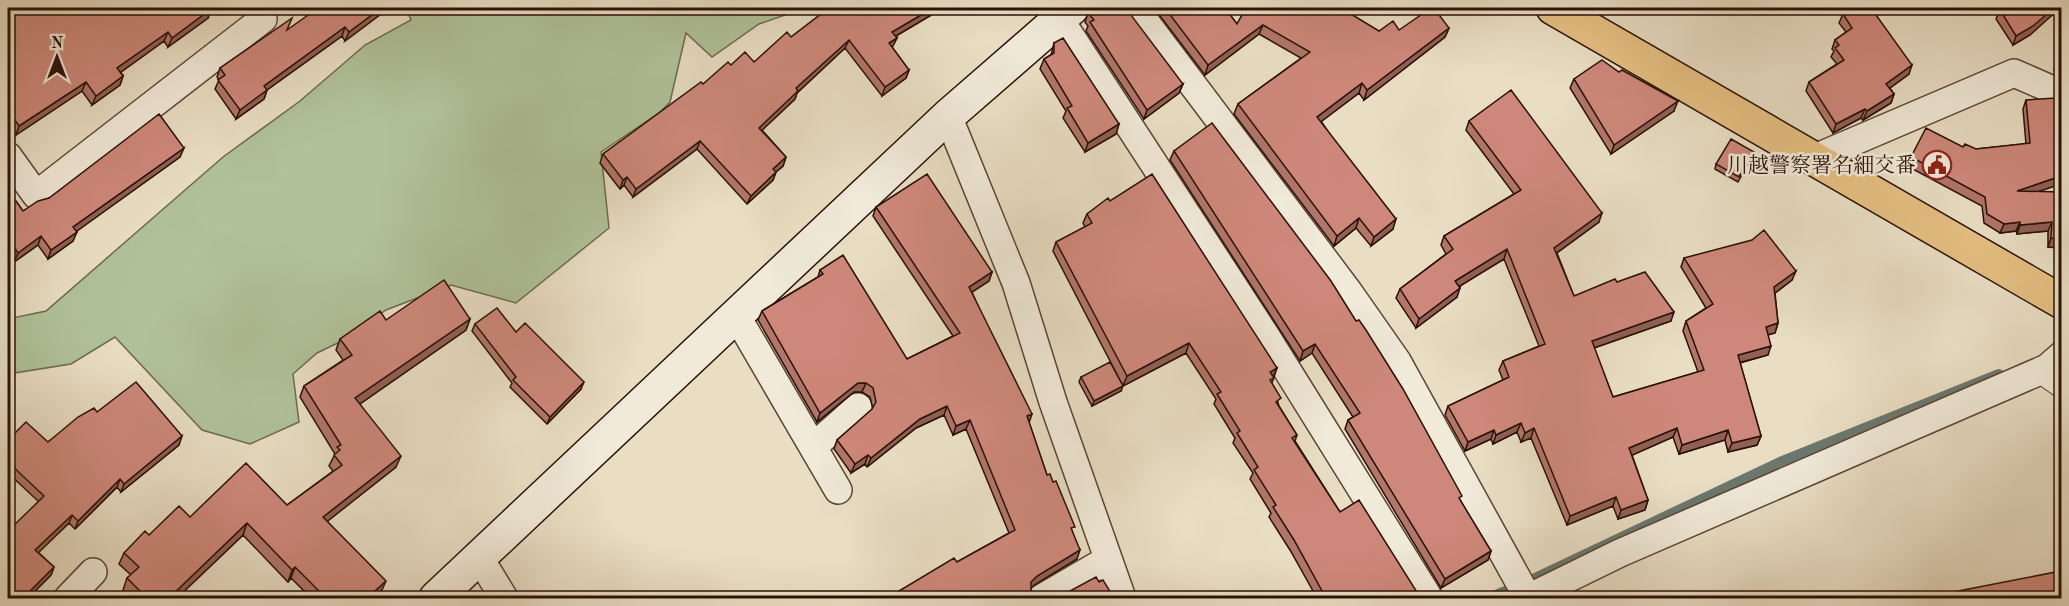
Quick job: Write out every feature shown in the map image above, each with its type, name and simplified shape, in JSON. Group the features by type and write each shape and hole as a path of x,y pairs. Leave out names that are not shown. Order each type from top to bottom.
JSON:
{"main road":[{"path":"1553,8 2061,302"}],"street":[{"path":"8,156 36,195 263,19 261,8"},
{"path":"1135,8 1397,361 1528,598 1620,553 2047,368 2061,355"},
{"path":"436,598 948,116 1065,13 1429,598"},
{"path":"1815,158 2014,73 2061,94"},
{"path":"948,116 1016,283 1107,560 1122,598"},
{"path":"736,315 838,490"},
{"path":"813,447 858,407"},
{"path":"478,557 504,598"},
{"path":"1042,598 1107,560"},
{"path":"68,598 93,572"}],"lane":[{"path":"2035,373 2061,392"}],"green space":[{"path":"406,8 794,8 794,12 759,24 712,57 686,33 670,102 659,113 601,152 609,228 516,303 451,285 386,310 342,341 317,353 293,374 299,422 250,444 202,430 115,337 71,364 8,374 12,318 46,311 223,157 300,101 365,45 411,20"}],"building":[{"path":"8,8 146,8 150,13 158,8 211,9 172,38 168,32 117,68 123,76 96,96 86,82 19,126 8,110"},
{"path":"318,8 381,8 349,32 345,27 264,86 267,90 240,110 218,80 225,75 220,68 292,18 287,30"},
{"path":"829,8 933,8 892,32 897,38 889,43 909,70 885,87 849,40 796,88 798,91 759,128 786,157 773,169 776,172 751,196 700,141 636,189 627,177 623,180 603,154 701,82 703,84 728,62 731,65 745,52 754,62 787,32 791,37"},
{"path":"1095,8 1119,8 1124,14 1128,11 1183,84 1147,110 1090,22 1094,20 1088,13"},
{"path":"1165,8 1225,8 1237,24 1246,8 1341,8 1379,31 1393,21 1399,30 1434,8 1449,28 1367,90 1362,83 1317,117 1396,219 1374,237 1359,218 1337,236 1238,104 1310,52 1263,25 1208,65"},
{"path":"1852,8 1871,8 1912,65 1886,84 1894,94 1867,111 1865,109 1836,124 1809,82 1844,60 1835,48 1839,45 1835,40 1852,28 1843,14"},
{"path":"2004,8 2054,8 2033,26 2016,36 2000,10"},
{"path":"1063,38 1119,124 1088,143 1067,108 1072,106 1044,59 1054,53 1054,43"},
{"path":"1602,60 1619,72 1622,70 1678,101 1614,145 1574,79"},
{"path":"1511,90 1602,213 1554,248 1574,296 1615,279 1617,282 1645,272 1674,312 1592,341 1613,397 1704,370 1686,321 1713,304 1684,258 1752,240 1764,230 1796,271 1774,287 1778,323 1766,327 1771,346 1738,355 1761,436 1732,443 1728,430 1682,445 1677,428 1629,448 1648,500 1621,510 1616,497 1570,516 1534,428 1525,433 1521,423 1496,435 1494,430 1468,442 1448,406 1509,377 1503,361 1545,344 1507,249 1455,281 1460,288 1419,319 1400,289 1453,249 1444,236 1521,190 1469,121"},
{"path":"2061,99 2061,176 2017,191 2061,192 2061,239 2051,238 2052,222 2004,224 1987,214 1985,197 1911,157 1926,128 1963,147 1965,144 1976,149 2030,143 2026,100"},
{"path":"159,114 184,148 73,227 77,232 51,250 41,236 18,253 8,238 8,190 23,211 38,201 49,198"},
{"path":"1212,123 1331,281 1356,321 1359,320 1366,330 1403,389 1462,496 1459,498 1491,551 1445,579 1348,420 1360,413 1315,344 1303,351 1174,151"},
{"path":"1731,139 1754,152 1739,177 1716,164"},
{"path":"927,174 992,272 969,287 1032,414 1027,416 1047,475 1050,474 1053,482 1056,481 1075,527 1071,528 1080,550 1031,582 1031,596 1034,598 904,598 899,591 954,558 957,562 1015,530 970,420 956,426 947,406 920,419 871,458 868,455 855,464 837,440 872,409 876,402 873,388 866,383 858,383 820,413 762,311 823,274 820,270 843,255 907,359 960,333 876,207"},
{"path":"1152,174 1277,368 1270,372 1274,378 1270,380 1281,398 1276,402 1297,435 1292,438 1340,512 1359,500 1420,597 1326,598 1273,507 1276,505 1254,470 1258,467 1237,433 1240,431 1217,394 1221,392 1189,343 1127,376 1056,242 1092,223 1087,214 1108,198 1110,201"},
{"path":"444,280 470,319 355,398 401,456 323,517 386,581 367,598 326,598 295,567 292,570 247,523 169,598 147,598 127,578 139,567 124,553 145,531 149,535 179,506 190,517 246,463 287,505 342,465 334,455 340,450 337,447 341,445 304,386 352,355 340,339 380,311 386,320"},
{"path":"497,308 516,332 525,323 584,382 550,417 513,380 516,377 475,324"},
{"path":"1110,362 1123,386 1094,401 1081,377"},
{"path":"136,382 182,436 124,484 120,479 78,521 72,515 35,550 54,567 23,598 8,598 8,531 44,496 8,462 8,428 15,433 26,422 48,442 78,417 94,408 97,412"},
{"path":"2061,571 2061,598 1922,598"},
{"path":"1096,577 1099,582 1103,580 1114,598 1057,598"},
{"path":"1922,592 1922,598 1881,598"}],"waterway":[{"path":"1535,578 1780,462 1999,374"},
{"path":"1488,598 1505,591"}],"place":[{"name":"川越警察署名細交番","path":"1937,165"}]}
